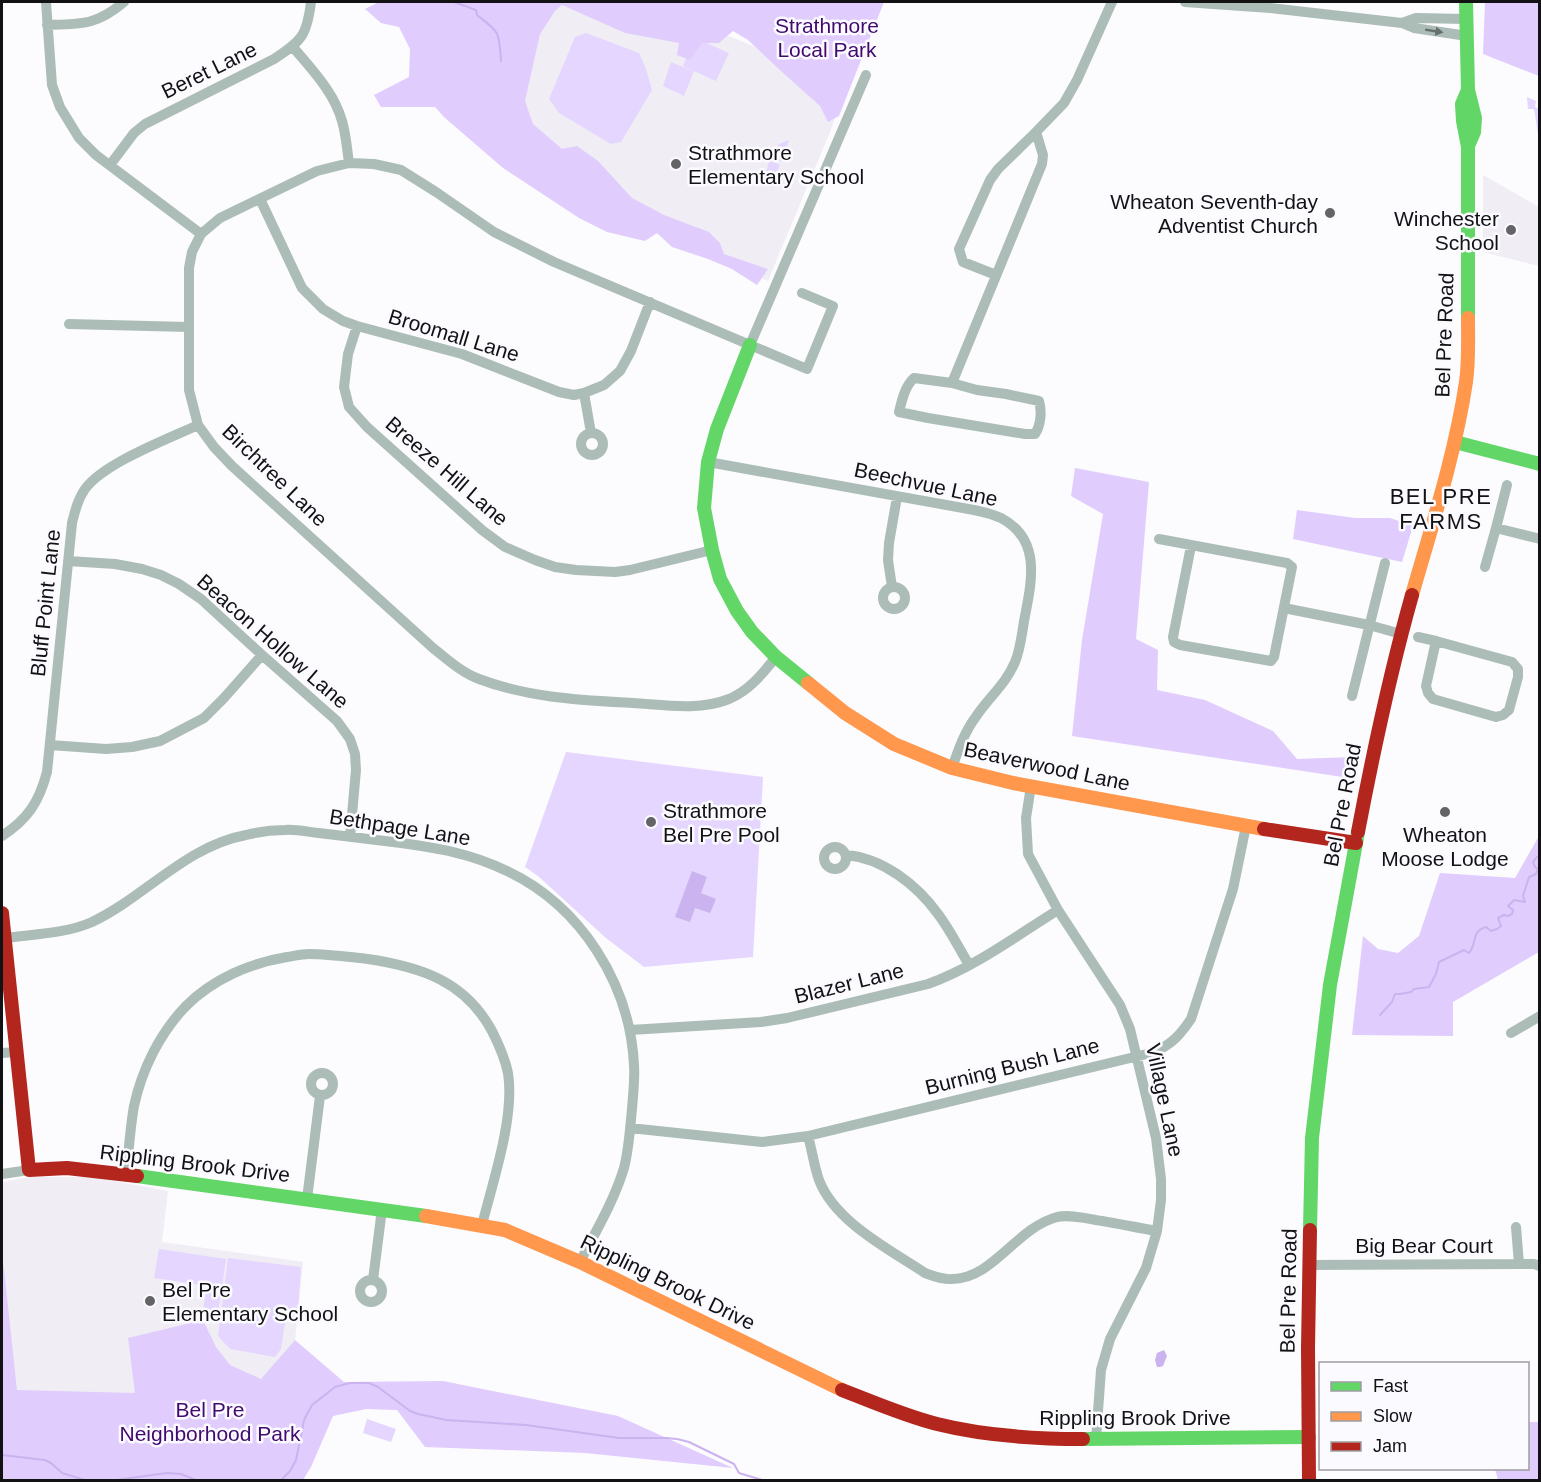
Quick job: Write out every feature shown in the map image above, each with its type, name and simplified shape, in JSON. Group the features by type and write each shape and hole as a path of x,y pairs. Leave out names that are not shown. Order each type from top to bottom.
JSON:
{"street":[{"path":"46,2 52,86 60,107 79,138 96,155 201,234 220,218 317,171 349,163 374,164 400,170 494,232 554,262 807,369 832,306 802,293"},
{"path":"47,25 93,22 124,2"},
{"name":"Beret Lane","path":"110,165 134,133 145,124 274,59 293,47 304,33 309,21 311,2"},
{"path":"996,274 963,262 959,249 990,180 998,169 1064,103 1077,80 1112,2"},
{"path":"1185,2 1269,8 1402,23 1414,28 1467,36"},
{"name":"Bel Pre Road","path":"1309,1480 1308,1265 1312,1138 1329,985 1374,753 1401,634 1455,442 1466,381 1468,147 1474,135 1476,122 1468,90 1466,2"},
{"path":"1402,23 1416,18 1466,19"},
{"path":"293,47 322,81 334,102 342,121 349,163"},
{"name":"Beaverwood Lane","path":"866,75 750,345 717,429 708,462 704,507 712,550 720,579 737,611 752,632 776,657 845,713 894,744 952,768 1013,783 1246,826 1356,843"},
{"path":"952,383 1042,164 1043,155 1036,132"},
{"name":"Broomall Lane","path":"260,199 302,288 323,309 343,321 462,354 559,392 574,395 584,393"},
{"name":"Birchtree Lane","path":"201,234 192,252 189,268 188,327 189,390 198,425 214,447 240,474 433,648 457,666 476,678 513,690 557,698 678,706 706,705 743,692 756,682 776,657"},
{"path":"591,432 584,393 604,385 620,370 650,302"},
{"path":"69,324 188,327"},
{"name":"Breeze Hill Lane","path":"357,326 348,354 344,387 349,407 367,427 473,522 505,547 555,567 615,572 712,550"},
{"path":"914,378 952,383 1039,401 1041,408 1039,429 1035,434 1025,434 899,412 909,382 914,378"},
{"name":"Bluff Point Lane","path":"2,836 15,827 31,810 42,791 47,772 72,523 77,506 86,488 101,474 119,462 198,425"},
{"path":"1455,442 1539,464"},
{"name":"Beechvue Lane","path":"708,462 974,510 998,517 1010,524 1024,539 1030,551 1032,568 1016,661 1002,685 975,717 961,743 952,768"},
{"path":"1485,567 1507,485"},
{"path":"892,587 888,560 897,497"},
{"path":"1496,528 1539,539"},
{"path":"1159,539 1287,563 1292,567 1274,657 1271,661 1174,642 1173,637 1191,546"},
{"name":"Beacon Hollow Lane","path":"68,561 115,564 142,569 179,584 201,599 336,721 350,739 357,770 350,837"},
{"path":"1352,696 1385,563"},
{"path":"1284,608 1369,625 1401,634"},
{"path":"1418,637 1436,641 1512,662 1518,669 1518,677 1509,710 1496,717 1432,699 1425,686 1436,641"},
{"path":"50,745 106,749 132,747 159,741 204,718 262,655"},
{"name":"Village Lane","path":"1031,786 1026,818 1028,854 1058,910 1120,1005 1130,1029 1156,1138 1161,1179 1157,1231 1146,1268 1110,1339 1101,1370 1096,1439"},
{"name":"Burning Bush Lane","path":"630,1128 762,1142 808,1136 1155,1052 1179,1036 1191,1019 1233,889 1246,826"},
{"name":"Bethpage Lane","path":"5,938 63,930 90,923 117,908 164,874 203,850 237,837 286,830 442,849 469,855 509,872 540,890 572,919 600,954 618,992 630,1030 634,1066 630,1128 624,1166 615,1191 580,1262"},
{"path":"846,855 857,856 881,865 918,890 938,913 969,966"},
{"name":"Blazer Lane","path":"630,1030 761,1022 787,1018 928,984 969,966 1058,910"},
{"path":"2,913 29,1170"},
{"path":"126,1174 134,1107 150,1058 165,1033 186,1007 205,990 251,965 307,954 382,961 423,971 448,983 468,998 485,1018 503,1053 510,1097 505,1133 482,1225"},
{"path":"1511,1033 1539,1016"},
{"path":"2,1053 16,1052"},
{"path":"307,1199 320,1096"},
{"path":"808,1136 819,1181 833,1205 855,1226 925,1273 938,1278 965,1277 986,1268 1026,1232 1059,1216 1157,1231"},
{"name":"Rippling Brook Drive","path":"2,1174 67,1168 126,1174 382,1209 505,1230 580,1262 835,1387 936,1424 1039,1439 1309,1437"},
{"path":"373,1280 382,1209"},
{"path":"1516,1227 1519,1264"},
{"name":"Big Bear Court","path":"1308,1265 1534,1264 1539,1266"}],"shaded area":[{"name":"Strathmore Elementary School","path":"547,2 698,23 846,85 830,132 768,281 550,188 488,92"},
{"path":"586,33 639,53 645,66 652,90 621,142 611,144 559,113 549,99 575,37"},
{"path":"695,38 729,53 716,81 694,71 684,96 663,86 671,62 693,71 683,66"},
{"path":"1527,97 1536,101 1535,107 1539,109 1539,141 1534,109 1528,109"},
{"path":"789,140 782,162 771,158 779,144"},
{"path":"770,159 780,165 771,188 765,175"},
{"name":"Winchester School","path":"1483,175 1539,207 1539,266 1483,252"},
{"name":"Strathmore Bel Pre Pool","path":"566,752 763,777 753,957 644,967 606,938 538,876 525,867"},
{"path":"692,871 707,877 701,893 716,899 710,913 695,908 690,922 675,917"},
{"name":"Bel Pre Elementary School","path":"30,1177 93,1177 168,1191 162,1242 303,1262 295,1340 284,1371 145,1444 2,1400 2,1182"},
{"path":"159,1249 226,1259 222,1288 154,1278"},
{"path":"228,1258 301,1267 298,1312 285,1323 281,1349 275,1357 230,1349 218,1336"},
{"path":"206,1290 221,1292 217,1320 202,1318"},
{"path":"1164,1350 1167,1356 1163,1366 1157,1367 1155,1360 1157,1353"},
{"path":"367,1419 396,1429 391,1442 363,1433"}],"green space":[{"name":"Strathmore Local Park","path":"379,2 884,2 839,116 828,122 820,106 748,40 733,31 719,43 702,43 690,60 677,55 679,43 625,33 562,5 555,11 540,34 525,101 533,124 562,149 577,146 598,161 632,198 664,215 709,232 720,243 724,254 768,269 757,285 732,269 672,247 657,233 645,241 607,232 579,218 503,168 435,107 381,107 374,95 409,77 410,49 399,27 381,23 365,9"},
{"path":"1485,2 1539,2 1539,76 1483,54"},
{"path":"1075,468 1149,482 1136,639 1158,650 1157,690 1205,700 1273,731 1297,759 1353,757 1349,778 1072,736 1082,640 1103,514 1071,496"},
{"path":"1297,510 1355,518 1390,518 1413,526 1402,562 1293,539"},
{"path":"1539,836 1539,952 1453,1002 1453,1036 1352,1035 1363,936 1378,949 1398,953 1419,936 1440,873 1515,878"},
{"name":"Bel Pre Neighborhood Park","path":"2,1258 17,1390 135,1393 128,1338 203,1320 216,1347 230,1365 261,1379 295,1340 344,1382 443,1381 618,1416 733,1468 585,1453 425,1447 397,1410 366,1409 333,1416 303,1480 2,1480"},
{"path":"1529,1422 1539,1422 1539,1480 1498,1480 1495,1470 1529,1470"}],"waterway":[{"path":"454,2 476,10 477,15 494,30 499,38 501,61"},
{"path":"1380,1015 1392,1002 1395,994 1429,987 1439,962 1464,950 1469,953 1481,929 1486,927 1491,931 1501,926 1498,918 1512,914 1513,910 1508,906 1514,900 1525,902 1523,896 1529,877 1536,874 1538,869 1533,862 1540,857"},
{"path":"281,1480 296,1460 304,1420 312,1405 335,1387 350,1383 369,1383 410,1411 446,1420 526,1425 619,1438 677,1439 689,1442 734,1464 739,1473 762,1480"},
{"path":"2,1455 45,1460 62,1473 85,1480"},
{"path":"116,1480 167,1473 181,1474 196,1480"}],"traffic: fast":[{"path":"1466,2 1468,90 1475,118 1474,132 1468,146"},
{"path":"1468,90 1462,104 1468,147 1468,318"},
{"path":"750,345 717,429 708,462 704,508 720,579 737,611 752,632 776,657 808,683"},
{"path":"1455,442 1540,464"},
{"path":"1310,1230 1312,1138 1330,985 1358,832"},
{"path":"137,1176 426,1216"},
{"path":"1083,1439 1309,1437"}],"traffic: slow":[{"path":"1412,595 1456,436 1468,366 1468,318"},
{"path":"808,683 845,713 894,744 952,768 1013,783 1264,829"},
{"path":"426,1216 505,1230 580,1262 842,1390"}],"traffic: jam":[{"path":"1358,832 1382,713 1412,595"},
{"path":"1264,829 1356,843"},
{"path":"2,913 29,1170 67,1168 137,1176"},
{"path":"1309,1480 1310,1230"},
{"path":"842,1390 913,1417 955,1428 1010,1436 1083,1439"}],"place":[{"name":"Strathmore Elementary School","path":"676,164"},
{"name":"Wheaton Seventh-day Adventist Church","path":"1330,213"},
{"name":"Winchester School","path":"1511,230"},
{"name":"Wheaton Moose Lodge","path":"1445,812"},
{"name":"Strathmore Bel Pre Pool","path":"651,822"},
{"name":"Bel Pre Elementary School","path":"150,1301"}],"district":[{"name":"BEL PRE FARMS","path":"1441,508"}]}
